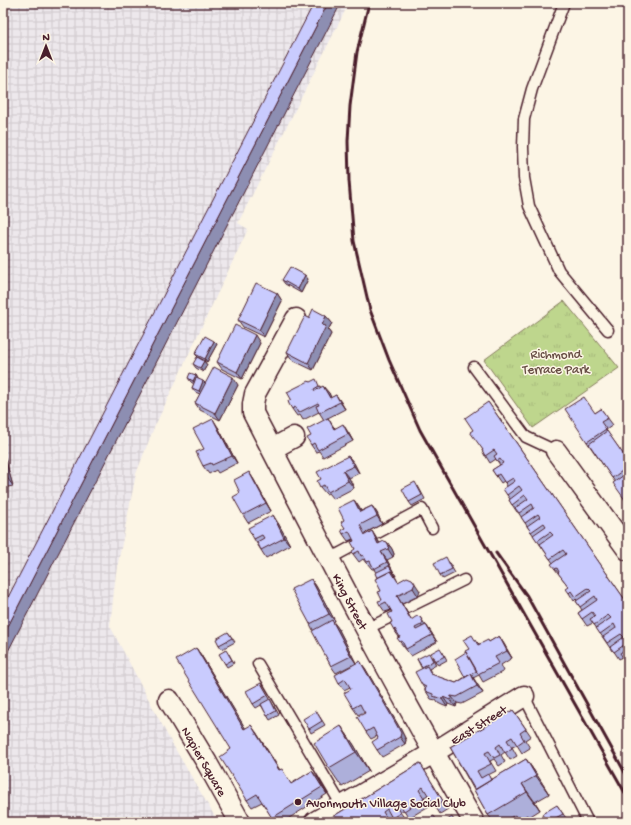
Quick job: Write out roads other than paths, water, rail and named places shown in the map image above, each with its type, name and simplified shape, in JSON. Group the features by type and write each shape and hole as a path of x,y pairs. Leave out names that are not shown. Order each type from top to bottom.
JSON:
{"street":[{"name":"King Street","path":"296,319 255,394 253,413 366,629 433,752 474,822"},
{"path":"272,449 294,437"},
{"path":"556,451 628,550"},
{"name":"East Street","path":"315,822 524,696"},
{"name":"Napier Square","path":"169,700 240,822"}],"lane":[{"path":"564,3 532,89 524,119 524,178 529,206 559,271 608,330"},
{"path":"474,367 526,437 556,451"},
{"path":"368,538 422,509 432,528"},
{"path":"329,559 357,544"},
{"path":"405,609 464,580"},
{"path":"366,629 394,615"},
{"path":"258,664 342,806"},
{"path":"524,696 588,822"}],"railway":[{"path":"369,3 357,52 350,106 348,141 349,181 354,241 370,310 389,360 420,430 628,798"},
{"path":"496,553 527,596 628,778"}],"place":[{"name":"Avonmouth Village Social Club","path":"298,802"}],"park label":[{"name":"Richmond Terrace Park","path":"556,360"}]}
